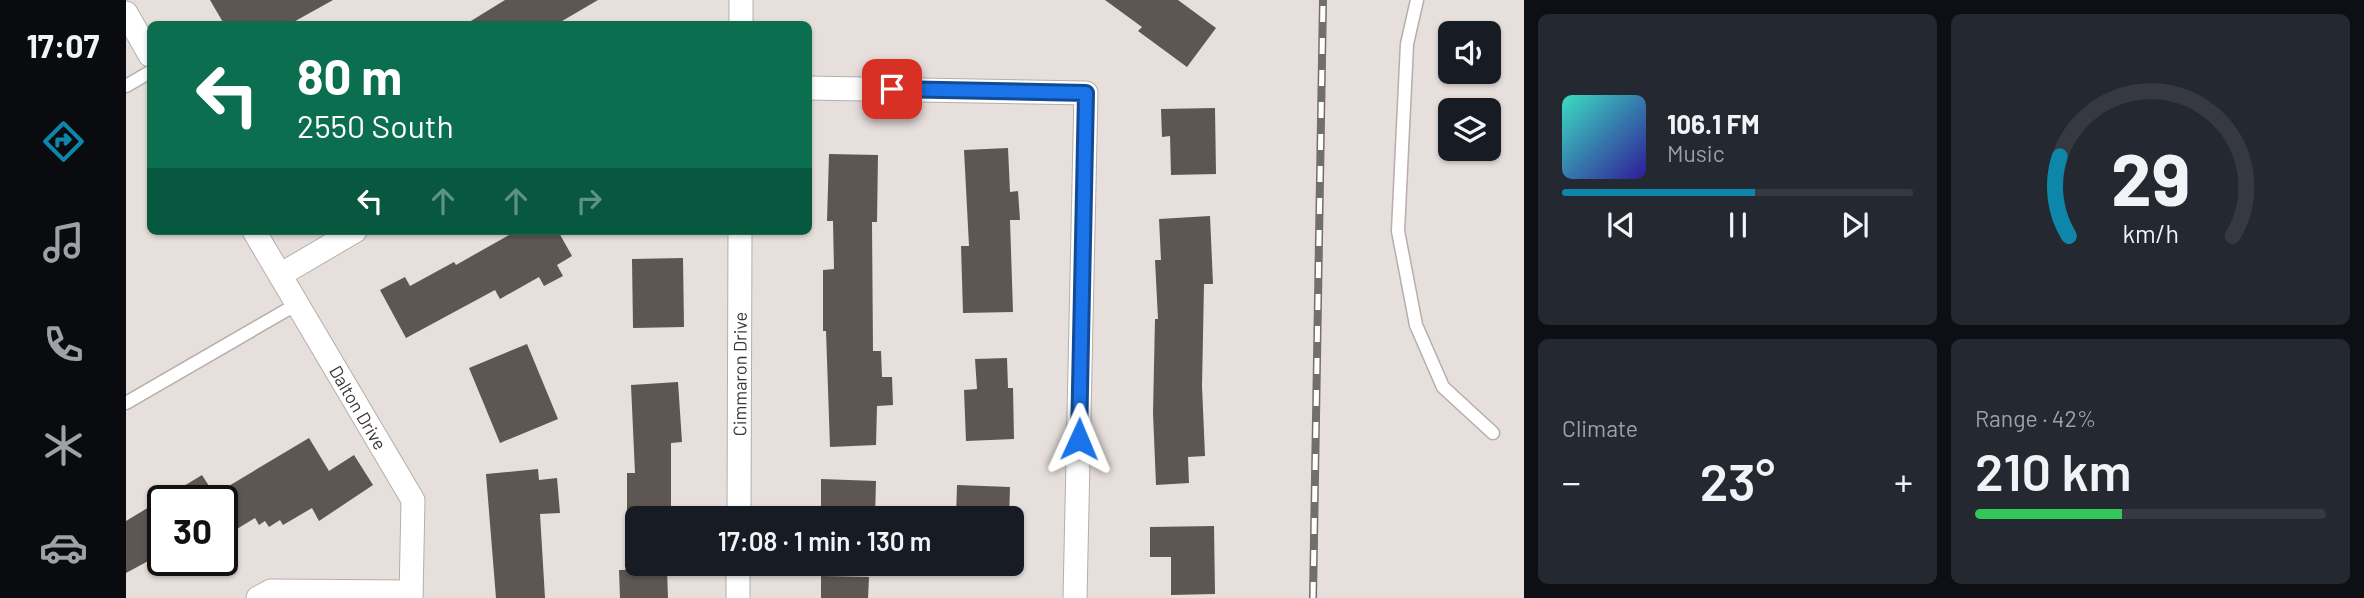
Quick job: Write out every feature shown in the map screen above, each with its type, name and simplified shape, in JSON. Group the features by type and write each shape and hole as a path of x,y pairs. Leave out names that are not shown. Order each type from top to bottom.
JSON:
{"street":[{"path":"741,0 741,21"},
{"path":"126,13 147,50"},
{"path":"812,88 1086,93 1075,598"},
{"name":"Dalton Drive","path":"256,235 413,500 411,595"},
{"path":"280,275 348,235"},
{"name":"Cimmaron Drive","path":"739,506 740,235"},
{"path":"738,576 738,598"},
{"path":"258,598 271,591 411,595"}],"lane":[{"path":"1417,0 1407,44 1398,231 1416,325 1443,387 1493,433"},
{"path":"126,86 147,74"},
{"path":"126,402 297,304"}],"building":[{"path":"210,0 333,0 295,21 222,21"},
{"path":"505,0 598,0 562,21 471,21"},
{"path":"1105,0 1178,0 1216,28 1187,67 1138,31 1142,27"},
{"path":"1215,108 1216,174 1171,175 1170,136 1162,137 1161,109"},
{"path":"1008,148 1010,192 1018,191 1020,220 1010,220 1013,312 963,313 961,246 969,246 964,150"},
{"path":"829,154 878,155 877,222 872,222 873,351 881,351 882,377 892,377 893,405 877,406 876,445 830,447 826,331 823,331 823,270 834,269 833,221 827,221"},
{"path":"1210,216 1213,284 1204,284 1202,386 1205,456 1188,457 1189,483 1156,485 1153,413 1155,319 1158,319 1155,260 1161,260 1159,219"},
{"path":"509,235 560,235 572,256 557,265 563,276 544,286 539,277 500,299 495,290 406,338 380,290 405,277 410,286 454,262 456,265"},
{"path":"683,258 684,327 633,328 632,259"},
{"path":"527,344 558,419 500,443 469,368"},
{"path":"1007,358 1008,388 1013,388 1014,439 966,441 964,390 977,389 975,359"},
{"path":"678,382 682,442 671,443 671,506 627,506 627,473 635,473 631,385"},
{"path":"309,438 329,471 354,455 373,485 319,521 312,508 283,525 280,520 269,527 265,521 259,525 255,518 238,528 238,485 230,485"},
{"path":"538,469 539,480 557,478 560,513 540,514 545,598 496,598 486,474"},
{"path":"202,475 208,485 185,485"},
{"path":"821,479 876,481 875,506 821,506"},
{"path":"957,485 1010,487 1009,506 956,506"},
{"path":"147,508 147,562 126,573 126,521"},
{"path":"1214,526 1215,594 1171,595 1171,557 1150,557 1150,527"},
{"path":"619,570 625,570 625,576 667,576 668,598 620,598"},
{"path":"821,576 869,577 868,598 821,598"}],"railway":[{"path":"1313,598 1323,0"}],"route":[{"path":"892,89 1086,93 1079,439"}]}
